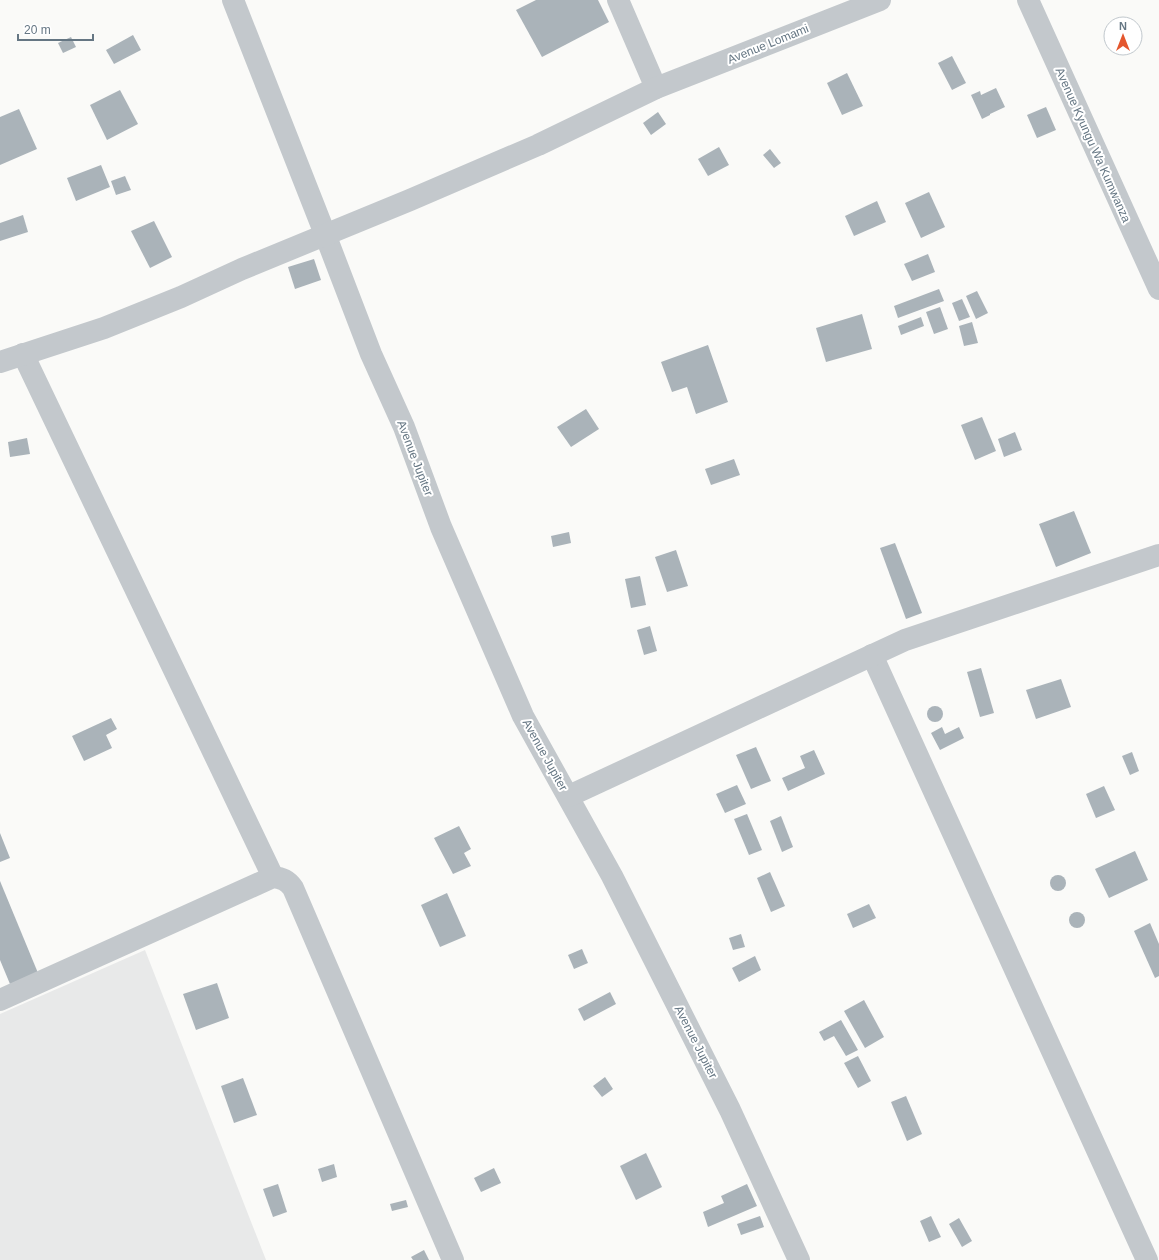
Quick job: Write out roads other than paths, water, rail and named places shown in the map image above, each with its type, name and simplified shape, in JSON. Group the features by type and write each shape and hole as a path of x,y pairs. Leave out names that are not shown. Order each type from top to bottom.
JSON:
{"street":[{"name":"Avenue Jupiter","path":"232,0 371,354 404,427 441,527 523,716 569,796 612,876 727,1103 799,1260"},
{"path":"618,0 656,88"},
{"name":"Avenue Lomami","path":"0,362 104,328 181,297 242,269 410,200 538,145 656,88 880,0"},
{"name":"Avenue Kyungu Wa Kumwanza","path":"1028,0 1159,289"},
{"path":"23,354 273,877"},
{"path":"569,796 905,640 1159,555"},
{"path":"872,655 1147,1260"},
{"path":"0,1000 273,877 282,878 288,881 453,1260"}]}
